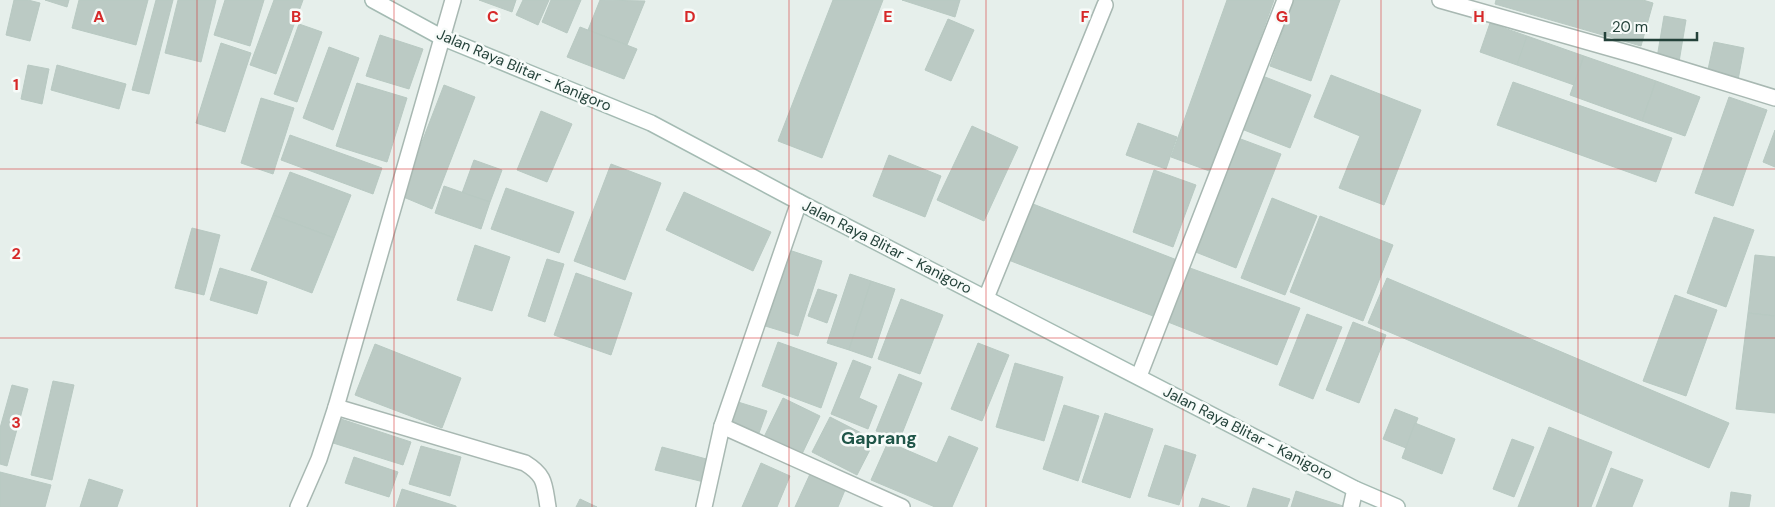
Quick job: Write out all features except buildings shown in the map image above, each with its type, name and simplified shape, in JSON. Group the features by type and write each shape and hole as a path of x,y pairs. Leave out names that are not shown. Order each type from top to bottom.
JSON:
{"street":[{"name":"Jalan Raya Blitar - Kanigoro","path":"373,0 441,37 652,123 799,202 1355,489 1397,507"},
{"path":"298,507 319,459 336,407 453,0"},
{"path":"1139,376 1285,0"},
{"path":"1440,0 1638,56 1775,98"},
{"path":"986,298 1105,5"},
{"path":"704,507 722,426 799,202"},
{"path":"336,407 525,463 536,470 542,479 548,507"},
{"path":"722,426 902,507"},
{"path":"1351,507 1355,489"}],"district":[{"name":"Gaprang","path":"879,438"}]}
